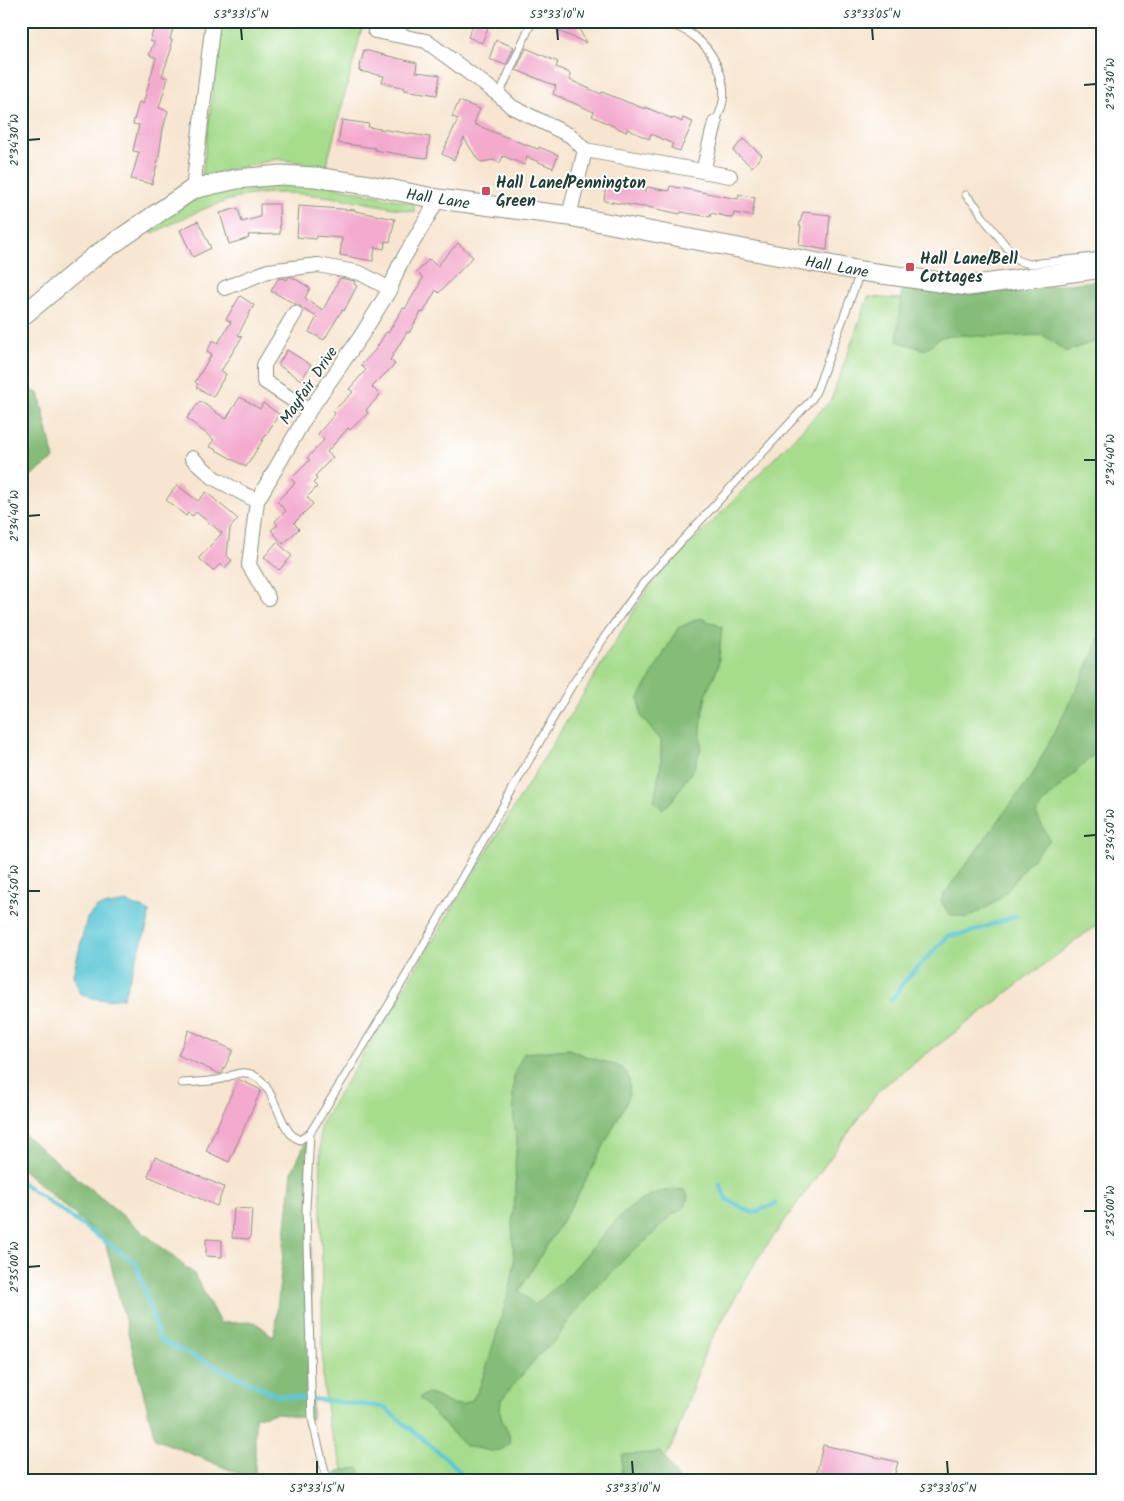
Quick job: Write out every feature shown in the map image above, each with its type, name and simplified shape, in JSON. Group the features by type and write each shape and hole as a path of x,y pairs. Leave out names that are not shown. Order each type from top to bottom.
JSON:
{"street":[{"path":"193,189 214,21"},
{"path":"397,36 402,21"},
{"path":"375,31 426,41 499,95 512,108 571,136 586,150 730,176"},
{"path":"703,171 715,123"},
{"path":"569,216 586,150"},
{"name":"Hall Lane","path":"21,317 95,256 193,189 237,179 280,174 315,177 369,185 438,199 569,216 861,271 968,286 1103,268"},
{"name":"Mayfair Drive","path":"268,598 249,565 257,501 309,411 357,343 390,288 400,266 438,199"},
{"path":"225,288 268,271 318,265 360,273 390,288"},
{"path":"294,313 264,365 264,381 309,411"},
{"path":"192,458 214,478 257,501"}],"lane":[{"path":"499,95 532,21"},
{"path":"664,21 695,36 713,56 723,89 723,102 715,123"},
{"path":"966,195 1018,261 1030,264 1103,256"},
{"path":"182,1083 216,1080 241,1072 252,1074 266,1087 293,1136 300,1140 310,1134 396,993 572,685 603,639 644,582 812,399 861,271"},
{"path":"310,1134 306,1209 312,1418 327,1480"}],"green space":[{"path":"221,21 364,21 326,167 278,159 202,176"},
{"path":"272,182 331,186 413,203 415,212 351,200 305,194 261,194 241,197 218,204 196,212 153,233 147,225 198,197 217,190"},
{"path":"1103,280 1103,338 1066,352 1043,335 998,337 964,335 941,337 925,350 897,341 902,286 957,295"},
{"path":"1103,290 1103,920 880,1089 757,1259 706,1349 674,1441 655,1480 347,1480 329,1428 323,1381 320,1125 648,588 831,400 868,297 946,302"},
{"path":"21,388 39,393 54,459 21,483"},
{"path":"700,618 722,627 718,667 707,692 703,710 701,748 694,768 671,802 662,809 654,801 661,763 661,740 641,717 639,698 678,628"},
{"path":"1103,629 1103,746 1042,804 1036,814 1050,840 1024,868 1006,892 991,905 967,918 949,914 941,901 944,894 1033,774 1084,674"},
{"path":"569,1049 622,1068 629,1079 628,1099 578,1195 519,1291 535,1305 568,1275 621,1216 635,1204 651,1195 667,1190 684,1190 688,1200 684,1207 668,1218 647,1240 633,1250 592,1292 566,1324 557,1339 543,1350 501,1400 500,1411 502,1421 509,1434 510,1444 501,1450 491,1451 465,1446 419,1398 429,1394 451,1404 462,1405 472,1400 479,1389 511,1284 514,1265 512,1222 516,1190 515,1163 517,1142 514,1122 514,1073 524,1053"},
{"path":"21,1132 194,1274 220,1323 255,1322 274,1337 292,1172 310,1133 312,1419 278,1413 255,1417 255,1480 155,1439 105,1241 21,1168"},
{"path":"661,1452 679,1480 621,1480 622,1455"},
{"path":"358,1468 364,1480 332,1480 339,1471"}],"water":[{"path":"127,902 149,911 148,924 123,998 101,999 84,995 80,993 73,975 87,918 97,907"}],"building":[{"path":"156,21 175,21 170,39 172,40 170,47 172,47 162,76 168,78 159,108 168,111 152,184 131,179 139,152 133,151 139,125 133,124 139,102 143,104 156,58 149,55 154,42 150,41"},
{"path":"475,21 489,25 482,43 468,37"},
{"path":"560,21 576,21 586,43 556,30"},
{"path":"496,40 514,47 506,65 489,59"},
{"path":"526,48 558,62 556,67 570,73 570,80 601,94 602,92 682,122 683,118 693,122 680,151 671,148 673,144 651,134 649,139 627,129 626,132 592,116 594,112 553,94 556,86 516,70"},
{"path":"364,50 417,63 416,72 440,75 437,95 404,90 405,88 382,82 384,76 359,71"},
{"path":"459,101 480,109 474,124 558,155 553,168 527,157 525,165 503,156 500,163 493,160 482,162 478,160 464,138 454,160 442,154 458,119 452,117"},
{"path":"342,120 369,124 368,127 430,137 427,158 338,143"},
{"path":"743,139 762,155 752,167 733,151"},
{"path":"606,185 646,191 647,187 669,191 670,186 738,199 739,194 755,198 752,216 734,213 733,218 711,213 710,217 681,212 680,214 643,206 604,201"},
{"path":"260,204 279,204 280,234 248,235 249,238 229,244 220,213 238,208 242,222 260,217"},
{"path":"299,206 355,210 395,219 390,242 385,241 384,249 375,247 373,261 340,255 342,238 316,236 316,239 297,237"},
{"path":"803,212 830,215 827,250 799,245 801,226 799,226"},
{"path":"198,221 211,248 193,257 180,230"},
{"path":"458,243 473,257 439,293 436,290 423,313 421,312 390,360 395,364 372,387 380,395 366,410 368,413 350,430 348,428 327,452 333,457 315,476 317,479 313,483 317,487 307,497 313,504 294,523 299,529 283,544 271,530 278,525 275,521 286,511 277,501 295,483 291,479 310,460 307,458 324,440 318,434 335,414 333,411 353,392 349,389 366,370 361,365 376,349 386,332 388,333 403,308 405,309 423,278 417,272 429,259 437,266"},
{"path":"288,277 292,277 310,288 305,298 323,310 340,278 355,281 354,284 357,286 344,311 342,310 324,340 309,332 317,317 299,305 271,291 278,279 284,278 287,280"},
{"path":"240,296 254,305 238,335 242,337 221,371 226,374 213,397 196,387 198,384 195,382 212,354 207,351 213,340 218,343 231,322 226,319"},
{"path":"287,350 311,365 301,380 278,365"},
{"path":"240,397 260,409 263,403 279,414 246,467 209,446 214,440 187,418 200,401 226,419"},
{"path":"177,485 198,501 206,492 238,519 230,528 227,556 232,560 225,568 220,564 213,571 199,558 222,533 196,512 193,516 188,513 186,516 166,500"},
{"path":"277,542 292,556 279,570 264,557"},
{"path":"189,1030 233,1050 222,1073 220,1074 178,1055"},
{"path":"238,1079 261,1090 229,1162 206,1151"},
{"path":"155,1157 224,1187 217,1206 148,1176"},
{"path":"234,1208 252,1209 250,1239 232,1238"},
{"path":"206,1239 222,1240 222,1257 206,1256"},
{"path":"823,1445 898,1462 893,1480 815,1480"}],"waterway":[{"path":"891,1000 904,982 948,936 968,933 1016,916"},
{"path":"21,1182 136,1263 160,1340 276,1395 384,1407 453,1464 466,1480"},
{"path":"720,1184 726,1199 753,1213 775,1204"}],"place":[{"name":"Hall Lane/Pennington Green","path":"486,191"},
{"name":"Hall Lane/Bell Cottages","path":"910,267"}]}
